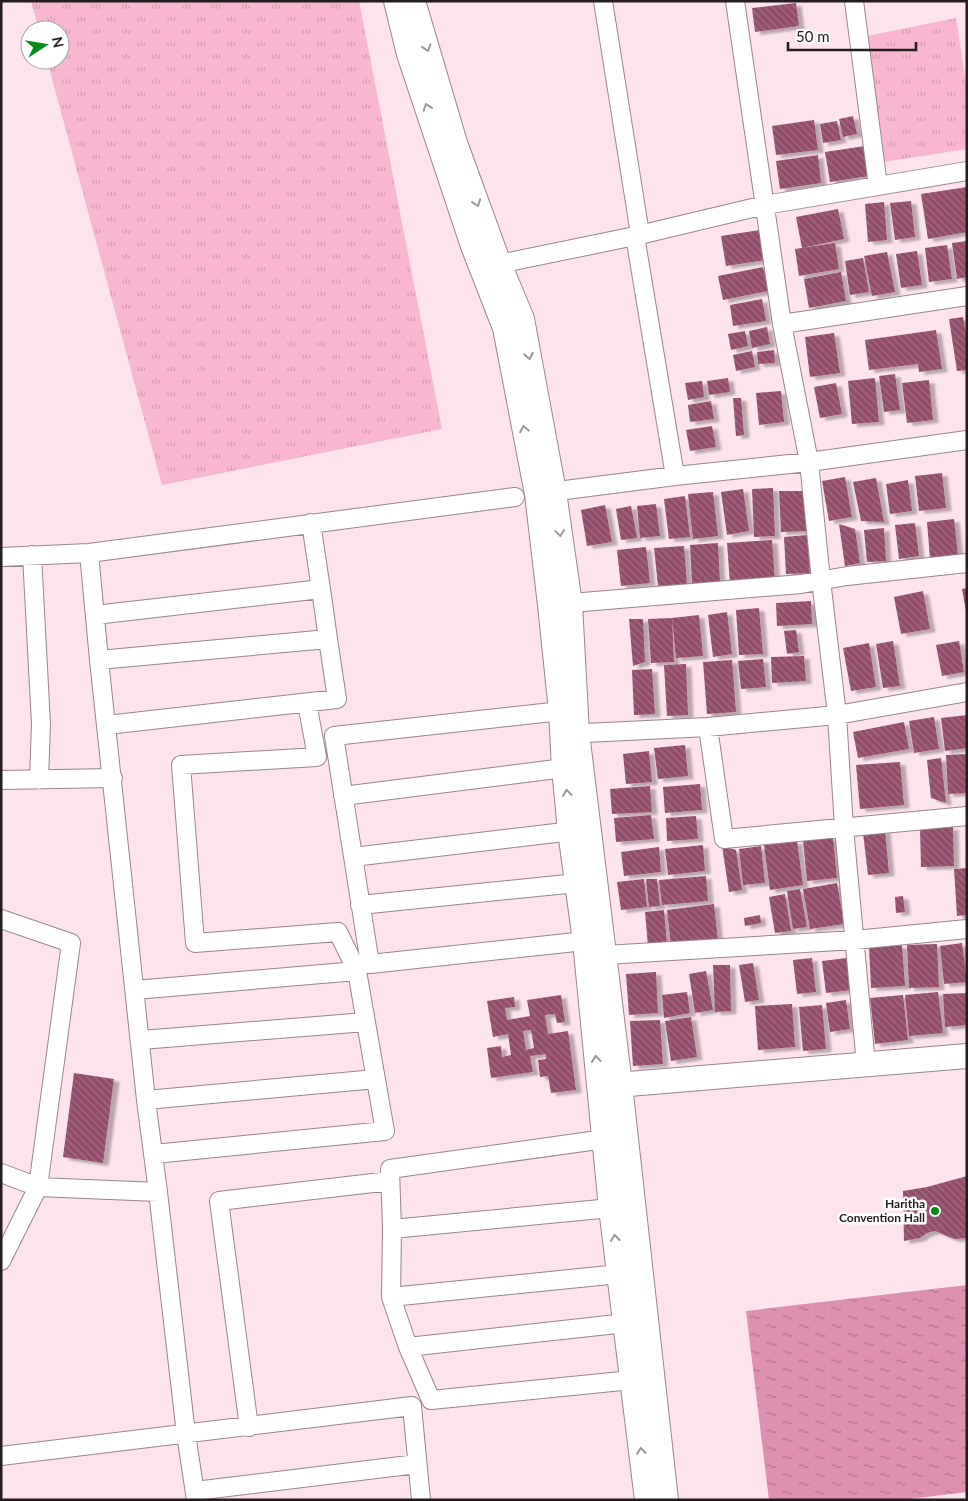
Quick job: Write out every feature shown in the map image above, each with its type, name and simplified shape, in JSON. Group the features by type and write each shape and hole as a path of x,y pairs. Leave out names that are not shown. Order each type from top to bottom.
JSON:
{"street":[{"path":"396,1 409,54 444,133 490,266 522,319 526,391 539,462 535,494 560,604 567,726 580,830 577,883 610,1086 666,1500"},
{"path":"413,1 444,133"},
{"path":"603,1 675,476"},
{"path":"735,1 782,324 809,462 837,715 844,828 866,1065"},
{"path":"854,1 878,186"},
{"path":"490,266 638,235 766,205 967,170"},
{"path":"782,324 967,296"},
{"path":"1,557 89,552 675,476 809,462 967,440"},
{"path":"107,725 336,699 311,524"},
{"path":"89,552 146,1100 195,1495 417,1464"},
{"path":"32,556 41,724 39,780"},
{"path":"560,604 732,590 967,564"},
{"path":"95,615 321,589"},
{"path":"99,660 328,639"},
{"path":"585,941 370,964 334,736 567,726 708,726 837,715 967,692"},
{"path":"154,1154 385,1131 357,971 338,932 195,943 181,765 317,757 307,702"},
{"path":"567,726 564,768 580,830 605,954 610,1086 605,1139 611,1208 647,1500"},
{"path":"708,726 724,839 967,816"},
{"path":"343,796 564,768"},
{"path":"1,780 113,778"},
{"path":"353,857 580,830"},
{"path":"360,905 577,883"},
{"path":"1,919 72,943 38,1187 1,1261"},
{"path":"605,954 855,940 967,929"},
{"path":"135,990 357,971"},
{"path":"141,1040 366,1022"},
{"path":"610,1086 967,1056"},
{"path":"146,1100 376,1079"},
{"path":"605,1139 390,1169 392,1229 391,1297 408,1347 431,1400 632,1380"},
{"path":"1,1173 38,1187 158,1192"},
{"path":"249,1427 219,1201 390,1182"},
{"path":"392,1229 611,1208"},
{"path":"391,1297 619,1274"},
{"path":"408,1347 626,1323"},
{"path":"1,1456 412,1406 421,1500"}],"green space":[{"path":"31,1 359,1 442,429 162,485 50,70 70,70 70,20 36,20"},
{"path":"956,18 967,90 967,149 883,162 867,36"}],"water":[{"path":"967,1285 967,1492 901,1500 769,1500 746,1311"}],"building":[{"path":"796,3 799,26 755,32 752,8"},
{"path":"853,116 857,134 843,137 839,119"},
{"path":"814,120 818,150 776,155 772,126"},
{"path":"837,121 841,140 823,143 820,124"},
{"path":"865,146 869,176 830,182 825,152"},
{"path":"818,155 821,183 780,189 776,161"},
{"path":"967,187 967,232 928,239 921,194"},
{"path":"911,201 915,237 895,240 890,203"},
{"path":"884,202 887,240 868,242 865,204"},
{"path":"838,209 844,239 802,248 796,217"},
{"path":"760,230 765,260 726,266 721,236"},
{"path":"967,241 967,277 957,279 952,243"},
{"path":"835,243 839,269 799,276 795,249"},
{"path":"947,245 952,279 929,282 925,248"},
{"path":"917,251 922,285 901,288 896,254"},
{"path":"887,252 895,292 872,296 864,256"},
{"path":"863,258 869,292 850,295 845,261"},
{"path":"763,267 768,291 723,300 718,276"},
{"path":"841,272 846,301 809,308 804,279"},
{"path":"762,299 766,321 733,326 730,305"},
{"path":"963,317 967,339 967,370 957,371 949,319"},
{"path":"767,327 770,344 752,348 749,331"},
{"path":"936,330 942,369 919,372 918,364 869,370 865,340"},
{"path":"745,331 748,346 731,350 728,334"},
{"path":"834,333 840,373 810,377 805,337"},
{"path":"774,350 775,363 758,364 757,352"},
{"path":"752,351 755,367 736,371 733,355"},
{"path":"895,374 900,410 884,412 879,376"},
{"path":"728,378 730,392 709,395 707,381"},
{"path":"875,378 879,422 852,424 848,381"},
{"path":"929,380 933,420 907,423 902,383"},
{"path":"702,381 704,397 688,400 685,383"},
{"path":"836,383 842,414 820,418 814,387"},
{"path":"781,391 784,422 759,425 756,393"},
{"path":"733,398 741,398 744,435 736,436"},
{"path":"711,401 714,419 690,422 688,405"},
{"path":"712,426 716,447 690,451 686,430"},
{"path":"942,473 946,508 919,511 915,476"},
{"path":"845,477 852,517 829,521 822,481"},
{"path":"876,478 884,522 861,521 853,482"},
{"path":"908,480 912,511 890,514 886,484"},
{"path":"773,488 775,536 754,537 752,489"},
{"path":"743,489 749,531 727,535 721,492"},
{"path":"779,491 805,491 807,531 781,532"},
{"path":"713,492 718,536 693,539 688,494"},
{"path":"685,496 690,537 669,539 664,499"},
{"path":"656,504 660,536 640,538 637,506"},
{"path":"605,505 612,542 587,546 581,510"},
{"path":"631,506 637,538 621,540 616,509"},
{"path":"954,519 958,555 930,558 927,522"},
{"path":"915,523 919,556 899,559 895,525"},
{"path":"839,524 855,529 860,563 845,566"},
{"path":"884,528 886,561 867,562 864,530"},
{"path":"807,535 810,573 786,574 784,537"},
{"path":"772,540 775,581 730,584 727,543"},
{"path":"718,543 720,583 692,584 690,545"},
{"path":"684,546 687,584 658,586 654,548"},
{"path":"646,547 650,583 621,586 617,550"},
{"path":"967,588 967,611 966,611 962,589"},
{"path":"923,591 930,629 901,634 894,597"},
{"path":"811,601 812,624 777,626 776,603"},
{"path":"759,608 763,654 739,655 736,610"},
{"path":"727,612 732,654 713,657 708,615"},
{"path":"699,615 703,656 676,658 672,618"},
{"path":"672,618 674,662 651,663 648,619"},
{"path":"629,619 643,619 645,662 633,666"},
{"path":"796,630 799,652 787,654 784,631"},
{"path":"893,641 900,686 883,688 876,644"},
{"path":"959,641 964,672 942,676 936,645"},
{"path":"869,643 876,687 851,691 843,648"},
{"path":"804,656 806,681 772,683 771,657"},
{"path":"763,659 766,687 741,689 738,661"},
{"path":"732,660 736,712 707,714 703,662"},
{"path":"686,664 688,715 667,716 664,665"},
{"path":"652,669 655,714 634,715 632,670"},
{"path":"967,715 967,748 945,751 941,718"},
{"path":"934,717 939,749 914,753 909,721"},
{"path":"904,722 909,749 858,758 853,732"},
{"path":"685,745 688,776 658,779 654,748"},
{"path":"649,751 652,782 626,784 623,754"},
{"path":"967,754 967,793 948,794 946,755"},
{"path":"941,758 946,803 931,798 927,760"},
{"path":"900,762 904,805 860,809 856,765"},
{"path":"700,784 702,810 665,813 663,787"},
{"path":"650,786 652,812 612,814 610,789"},
{"path":"651,815 654,839 616,842 614,818"},
{"path":"696,816 698,839 667,841 666,818"},
{"path":"953,827 954,866 921,867 920,828"},
{"path":"885,830 889,873 868,875 863,833"},
{"path":"833,837 837,878 807,881 803,840"},
{"path":"797,841 803,885 770,890 764,845"},
{"path":"703,845 705,871 668,875 665,849"},
{"path":"722,846 736,850 742,890 729,892"},
{"path":"761,846 765,883 743,885 739,849"},
{"path":"659,847 661,872 624,876 621,852"},
{"path":"967,868 967,915 957,916 954,869"},
{"path":"706,876 708,901 662,905 659,880"},
{"path":"644,879 647,907 621,910 617,882"},
{"path":"646,879 657,879 660,906 649,907"},
{"path":"837,883 844,924 810,929 803,889"},
{"path":"800,889 807,927 793,929 787,891"},
{"path":"785,894 791,931 775,933 769,897"},
{"path":"903,896 905,912 896,913 895,897"},
{"path":"714,904 718,941 671,946 667,910"},
{"path":"664,910 667,944 648,946 645,912"},
{"path":"760,915 761,923 745,926 744,918"},
{"path":"962,943 967,982 944,984 940,946"},
{"path":"937,944 939,987 909,988 907,945"},
{"path":"902,945 905,986 871,988 869,947"},
{"path":"812,958 816,992 797,994 793,960"},
{"path":"847,958 851,990 826,993 822,961"},
{"path":"753,963 759,1000 745,1002 739,965"},
{"path":"713,965 730,965 731,1011 715,1012"},
{"path":"706,971 713,1010 695,1013 689,974"},
{"path":"656,972 658,1013 629,1015 626,974"},
{"path":"687,992 690,1013 664,1018 662,995"},
{"path":"938,992 943,1033 909,1036 905,995"},
{"path":"967,993 967,1025 945,1027 943,994"},
{"path":"561,995 565,1022 557,1023 555,1014 545,1015 548,1034 568,1031 576,1090 551,1093 548,1076 540,1077 538,1060 546,1059 546,1054 530,1056 533,1072 491,1078 487,1048 501,1046 502,1057 511,1055 508,1034 493,1037 487,1001 514,997 515,1007 505,1008 507,1020 530,1016 527,1000","holes":["531,1030 534,1048 526,1050 523,1031"]},
{"path":"903,995 908,1040 875,1044 870,998"},
{"path":"846,1000 850,1029 830,1032 826,1003"},
{"path":"792,1004 795,1047 758,1050 755,1006"},
{"path":"822,1005 826,1049 803,1051 799,1007"},
{"path":"691,1017 697,1057 671,1061 665,1021"},
{"path":"660,1020 663,1064 633,1066 630,1021"},
{"path":"74,1073 114,1079 103,1163 63,1157"},
{"name":"Haritha Convention Hall","path":"967,1176 967,1238 954,1239 935,1231 927,1233 920,1238 904,1241 903,1191 927,1187"}],"place":[{"name":"Haritha Convention Hall","path":"935,1211"}]}
